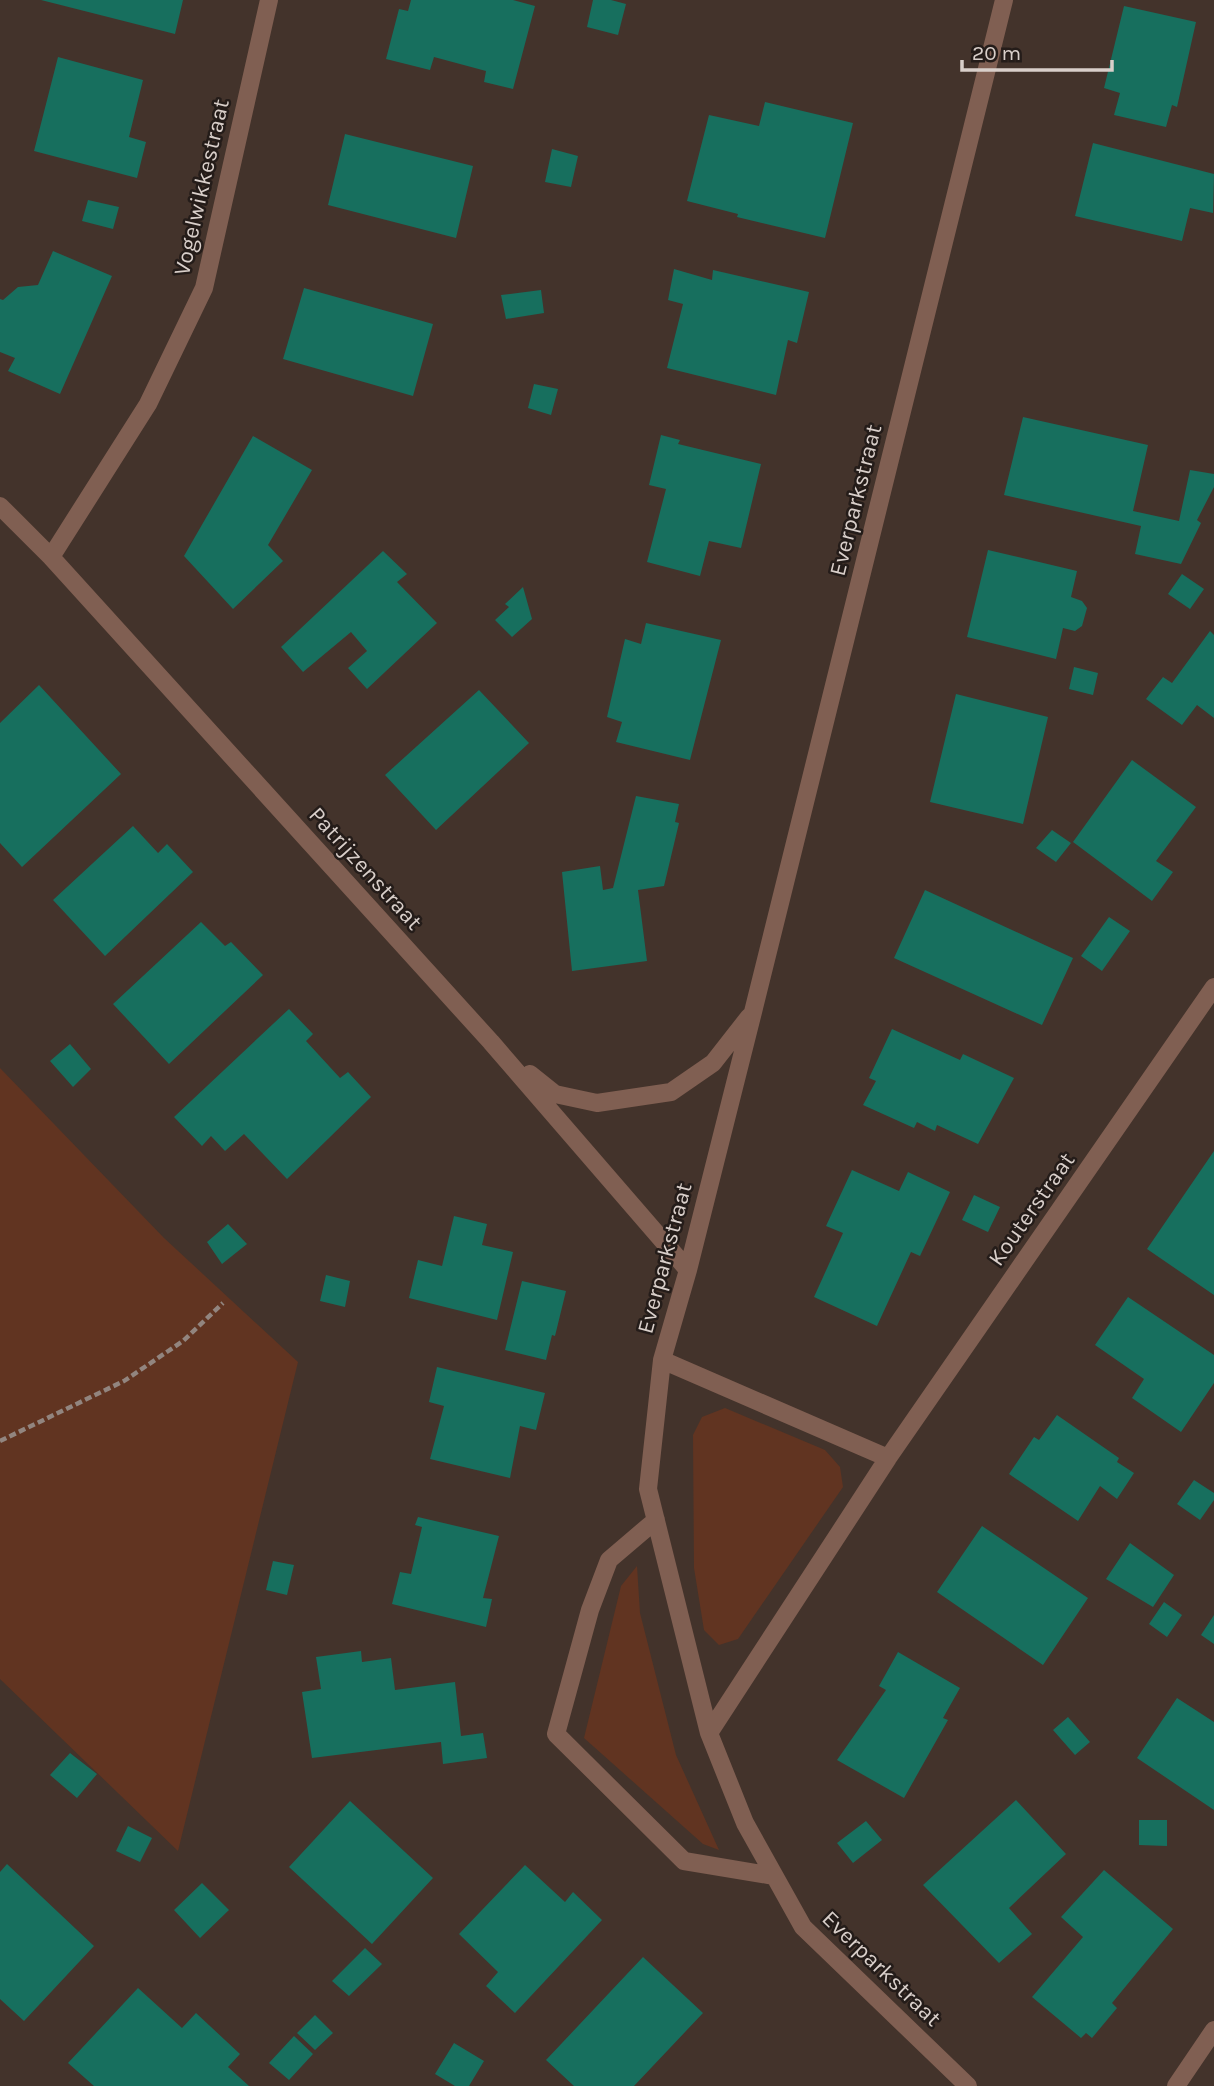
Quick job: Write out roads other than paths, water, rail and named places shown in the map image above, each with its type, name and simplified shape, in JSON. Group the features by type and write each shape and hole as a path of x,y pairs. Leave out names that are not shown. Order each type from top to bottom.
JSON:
{"street":[{"name":"Vogelwikkestraat","path":"51,557 148,404 204,288 269,0"},
{"name":"Everparkstraat","path":"968,2086 803,1927 745,1823 709,1734 648,1489 662,1360 688,1270 753,1012 1004,0"},
{"name":"Patrijzenstraat","path":"0,506 51,557 491,1042 688,1270"},
{"name":"Kouterstraat","path":"709,1734 888,1458 1214,987"},
{"name":"Everparkstraat","path":"491,1042 555,1094 597,1103 671,1092 713,1063 753,1012"},
{"path":"662,1360 888,1458"},
{"path":"656,1520 609,1560 590,1610 556,1734 684,1861 774,1876"},
{"path":"1176,2086 1214,2030"}]}
